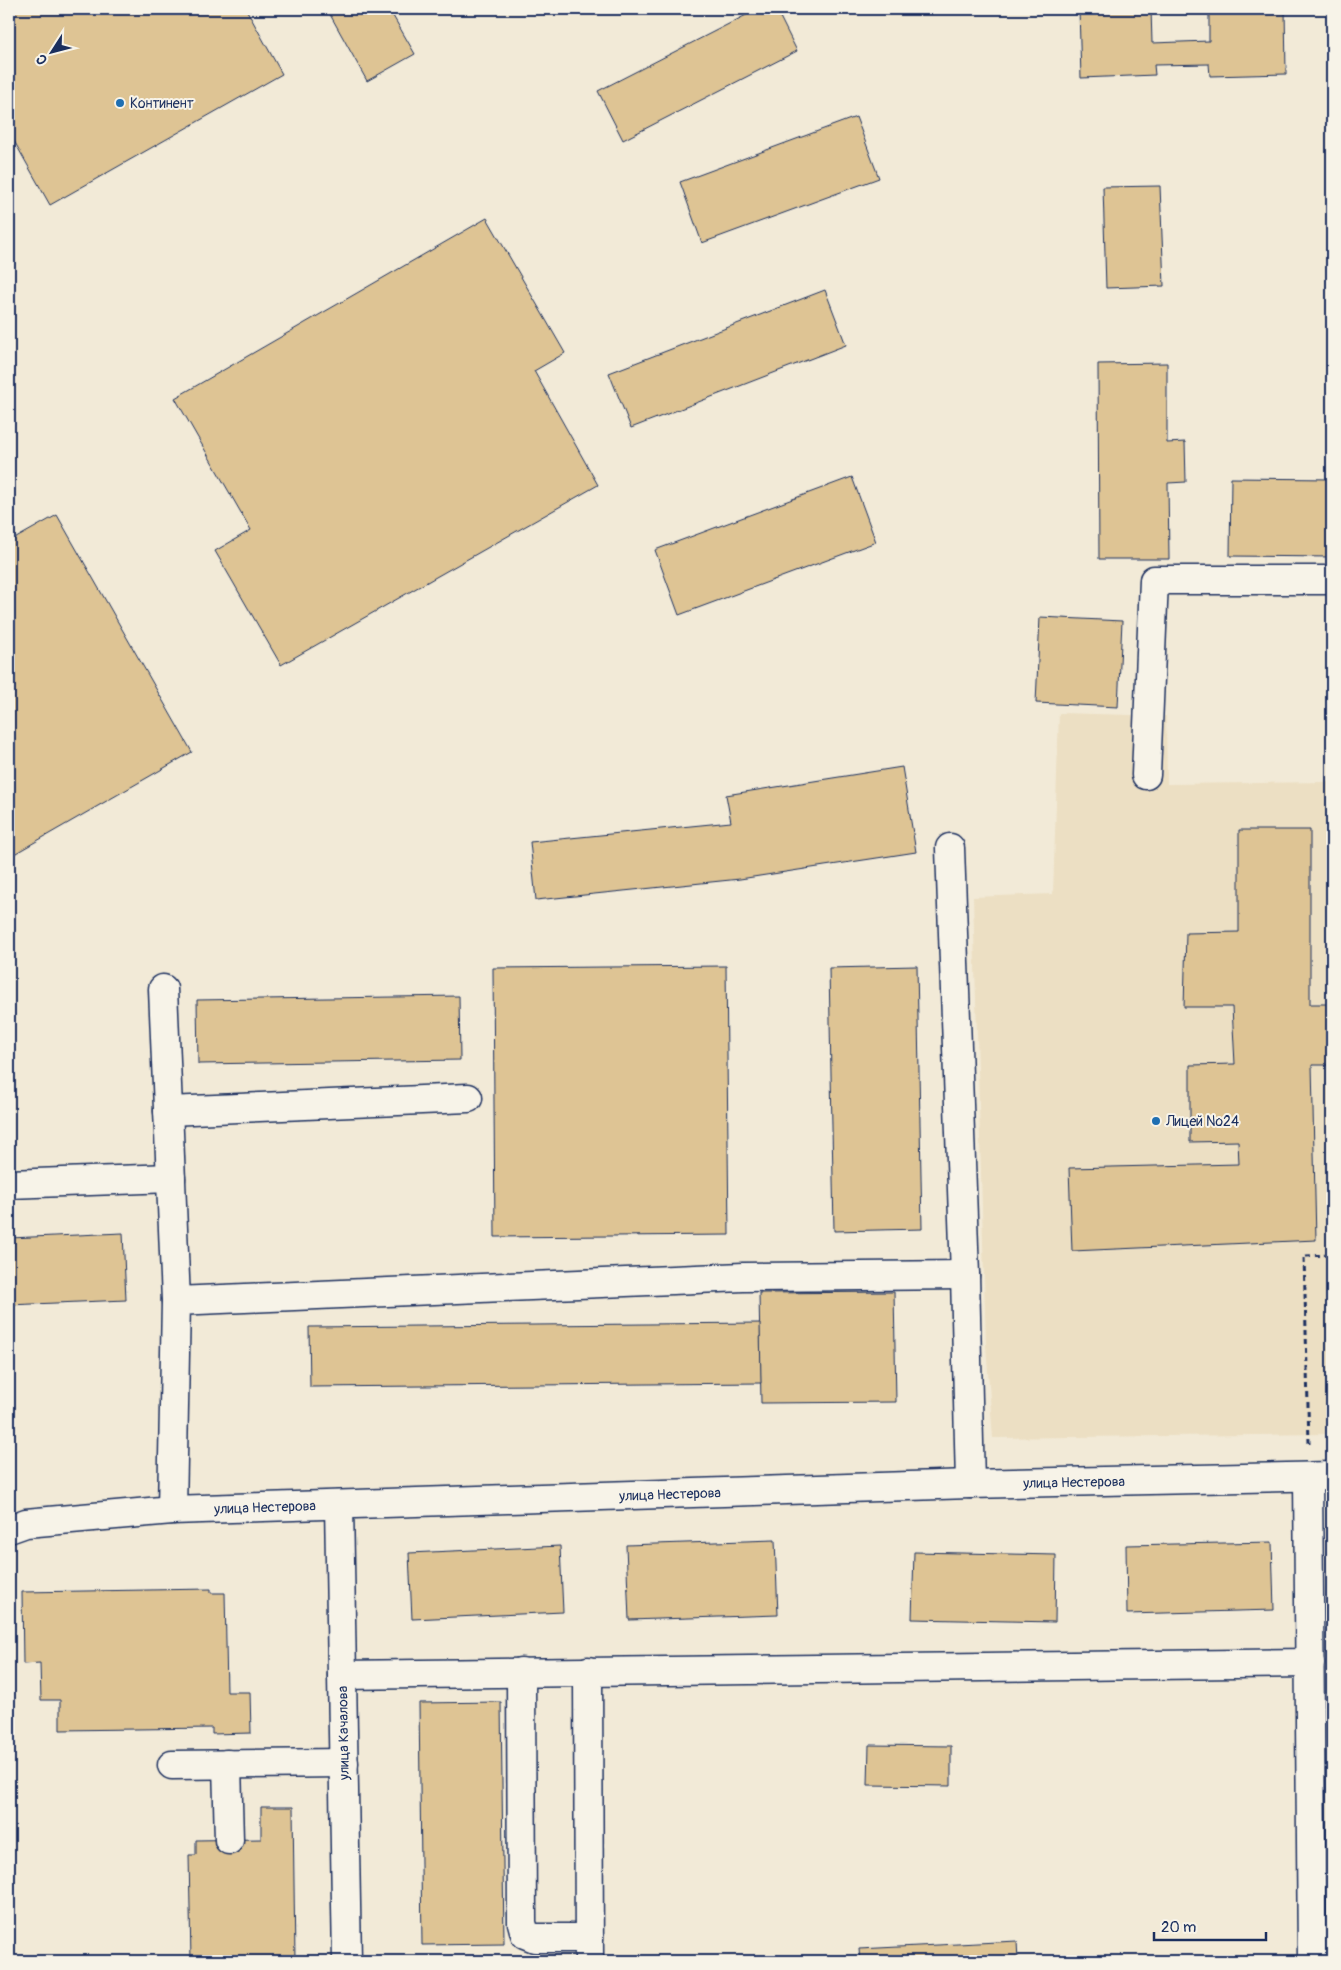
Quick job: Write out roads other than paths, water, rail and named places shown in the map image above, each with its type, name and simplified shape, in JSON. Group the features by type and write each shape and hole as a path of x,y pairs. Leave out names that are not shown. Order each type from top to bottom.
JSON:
{"street":[{"path":"1146,775 1154,580 1332,580"},
{"path":"950,848 966,1275 970,1484"},
{"path":"163,988 176,1300 172,1510"},
{"path":"168,1111 468,1098"},
{"path":"9,1184 171,1178"},
{"path":"176,1300 743,1277 966,1275"},
{"path":"1312,1961 1310,1663 1320,1476"},
{"name":"улица Нестерова","path":"9,1529 26,1523 172,1510 970,1484 1320,1476"},
{"name":"улица Качалова","path":"339,1505 347,1961"},
{"path":"342,1675 1310,1663"},
{"path":"520,1672 522,1923 525,1934 589,1950 588,1671"},
{"path":"172,1765 344,1763"},
{"path":"227,1764 229,1840"}],"place":[{"name":"Континент","path":"120,103"},
{"name":"Лицей №24","path":"1156,1121"}]}
